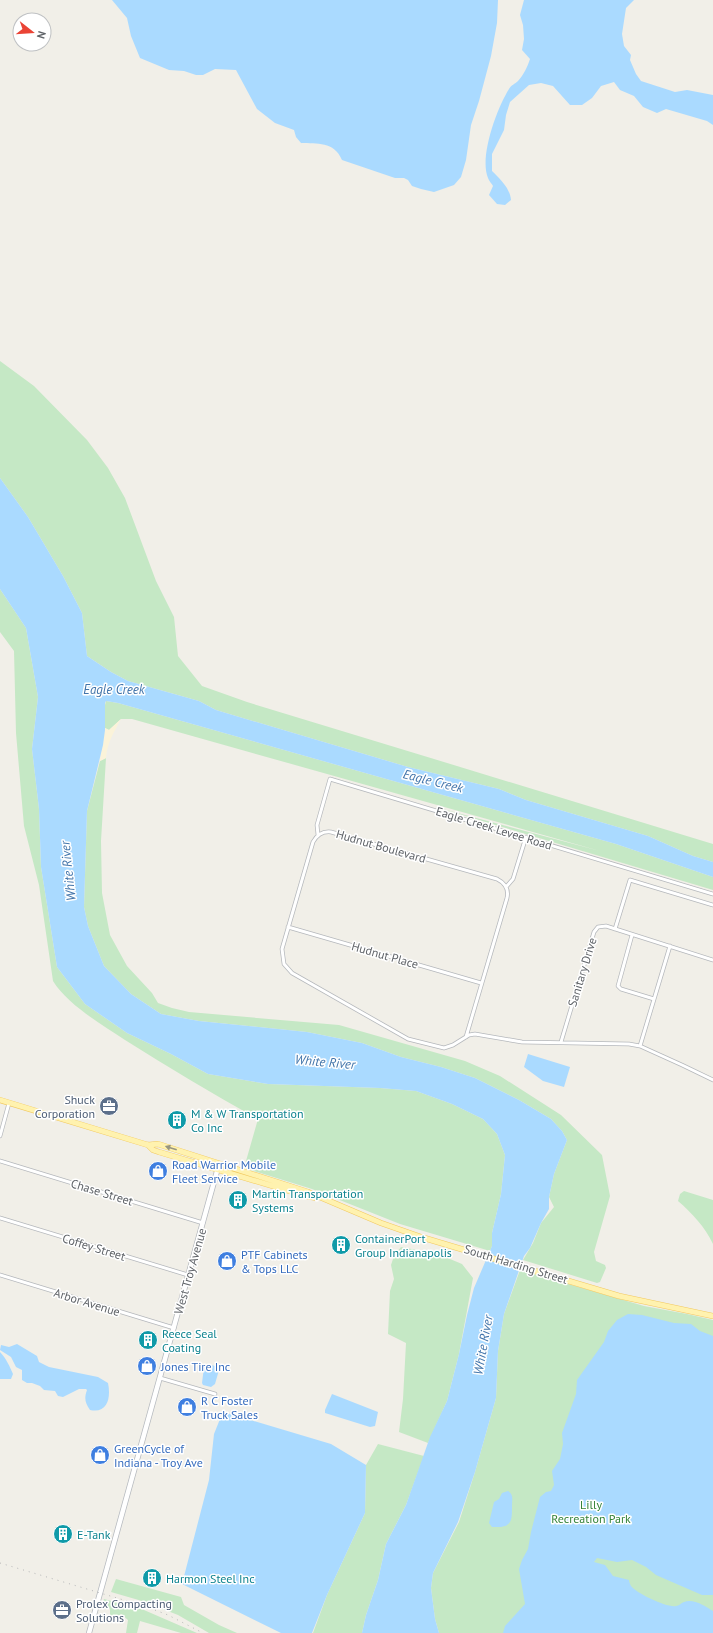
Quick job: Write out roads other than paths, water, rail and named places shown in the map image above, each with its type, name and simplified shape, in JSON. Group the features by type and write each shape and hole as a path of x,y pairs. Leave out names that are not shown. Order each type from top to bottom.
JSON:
{"main road":[{"path":"0,1100 148,1145 158,1144 308,1192 324,1199"},
{"path":"148,1145 153,1150 159,1152 306,1196 324,1199"},
{"name":"West Troy Avenue","path":"89,1633 219,1164"},
{"name":"South Harding Street","path":"324,1199 394,1228 443,1243 631,1299 713,1316"}],"street":[{"name":"Eagle Creek Levee Road","path":"318,835 317,825 330,779 713,894"},
{"name":"Hudnut Boulevard","path":"466,1036 454,1045 444,1048 408,1039 292,973 285,966 282,955 288,927 313,842 318,835 324,832 331,832 497,879 506,887"},
{"path":"526,837 513,879 506,887 507,898 466,1036 475,1034 518,1041 622,1043 640,1046 713,1080"},
{"path":"615,929 630,880 713,905"},
{"name":"Sanitary Drive","path":"561,1042 594,932 601,926 713,960"},
{"name":"Hudnut Place","path":"288,927 481,983"},
{"path":"632,935 617,984 621,989 654,999"},
{"path":"640,1046 670,946"},
{"path":"0,1136 9,1103"},
{"name":"Chase Street","path":"0,1161 203,1223"},
{"name":"Coffey Street","path":"0,1218 188,1276"},
{"name":"Arbor Avenue","path":"0,1275 174,1328"},
{"path":"160,1378 215,1394"}],"water":[{"path":"112,0 498,0 497,23 491,56 471,125 466,160 461,177 454,185 434,192 412,186 408,180 404,178 395,178 342,160 339,154 330,147 319,144 301,143 296,137 294,130 275,123 257,109 236,70 215,69 203,75 196,75 184,71 169,70 140,58 131,36 127,18"},
{"path":"524,0 634,0 626,8 622,34 624,46 631,55 630,60 636,74 641,81 675,92 687,90 713,95 713,125 707,121 666,109 657,113 643,107 634,96 620,90 614,82 601,86 592,98 582,105 570,105 553,86 541,83 529,85 510,102 504,130 492,154 492,171 507,188 511,200 505,205 497,204 489,195 493,186 488,178 486,158 491,133 499,108 510,88 524,73 530,59 522,50 524,39 523,25 520,15"},
{"path":"0,478 28,517 63,576 82,613 87,656 111,672 128,681 199,701 216,710 408,767 499,789 526,800 648,836 693,856 713,862 713,877 616,844 118,703 106,701 105,703 105,730 103,745 87,811 84,907 88,926 104,966 131,994 161,1014 199,1021 307,1032 362,1043 401,1057 441,1067 475,1078 519,1100 551,1119 562,1131 567,1140 554,1174 549,1197 549,1209 530,1248 524,1256 504,1314 498,1351 496,1398 475,1472 458,1522 433,1573 431,1588 435,1619 439,1633 362,1633 366,1615 378,1580 386,1544 406,1505 430,1437 447,1401 474,1288 492,1246 492,1233 501,1194 505,1155 497,1134 483,1119 452,1104 416,1091 380,1088 268,1084 208,1074 127,1033 85,1004 57,967 41,867 39,809 32,749 38,697 26,628 0,589"},
{"path":"528,1054 570,1067 564,1087 543,1081 524,1067"},
{"path":"628,1314 642,1315 674,1323 691,1324 700,1331 713,1336 713,1595 702,1595 656,1575 646,1567 632,1560 617,1562 597,1558 594,1562 605,1565 613,1576 629,1580 634,1589 645,1596 666,1605 678,1606 684,1602 691,1601 699,1603 713,1611 713,1633 503,1633 505,1626 525,1604 519,1569 528,1549 540,1497 546,1492 551,1491 554,1485 552,1471 560,1459 563,1444 562,1433 576,1394 577,1380 604,1342 608,1331 617,1320"},
{"path":"17,1344 37,1356 39,1362 49,1367 98,1377 108,1383 109,1394 107,1403 101,1409 96,1411 90,1410 86,1400 86,1389 79,1389 63,1397 58,1396 55,1391 44,1390 40,1386 27,1383 22,1380 22,1370 16,1367 11,1357 0,1350 1,1345 9,1347"},
{"path":"0,1352 13,1374 11,1379 0,1379"},
{"path":"208,1364 215,1366 219,1370 215,1384 211,1387 203,1385 202,1383 204,1367"},
{"path":"332,1394 378,1412 375,1426 370,1427 325,1413"},
{"path":"227,1413 331,1444 366,1465 365,1513 327,1595 312,1633 281,1633 182,1584 209,1480 214,1434 220,1419"},
{"path":"508,1491 512,1497 510,1523 504,1526 492,1527 489,1523 494,1502 499,1499 502,1493"}],"railway":[{"path":"0,1563 147,1607 168,1615 203,1633"}],"place":[{"name":"Shuck Corporation","path":"109,1106"},
{"name":"M & W Transportation Co Inc","path":"177,1120"},
{"name":"Road Warrior Mobile Fleet Service","path":"158,1171"},
{"name":"Martin Transportation Systems","path":"238,1200"},
{"name":"ContainerPort Group Indianapolis","path":"341,1245"},
{"name":"PTF Cabinets & Tops LLC","path":"227,1261"},
{"name":"Reece Seal Coating","path":"148,1340"},
{"name":"Jones Tire Inc","path":"147,1366"},
{"name":"R C Foster Truck Sales","path":"187,1407"},
{"name":"GreenCycle of Indiana - Troy Ave","path":"100,1455"},
{"name":"E-Tank","path":"63,1534"},
{"name":"Harmon Steel Inc","path":"152,1578"},
{"name":"Prolex Compacting Solutions","path":"62,1610"}],"water label":[{"name":"Eagle Creek","path":"114,689"},
{"name":"Eagle Creek","path":"433,781"},
{"name":"White River","path":"68,871"},
{"name":"White River","path":"325,1062"},
{"name":"White River","path":"483,1345"}],"park label":[{"name":"Lilly Recreation Park","path":"591,1511"}]}
